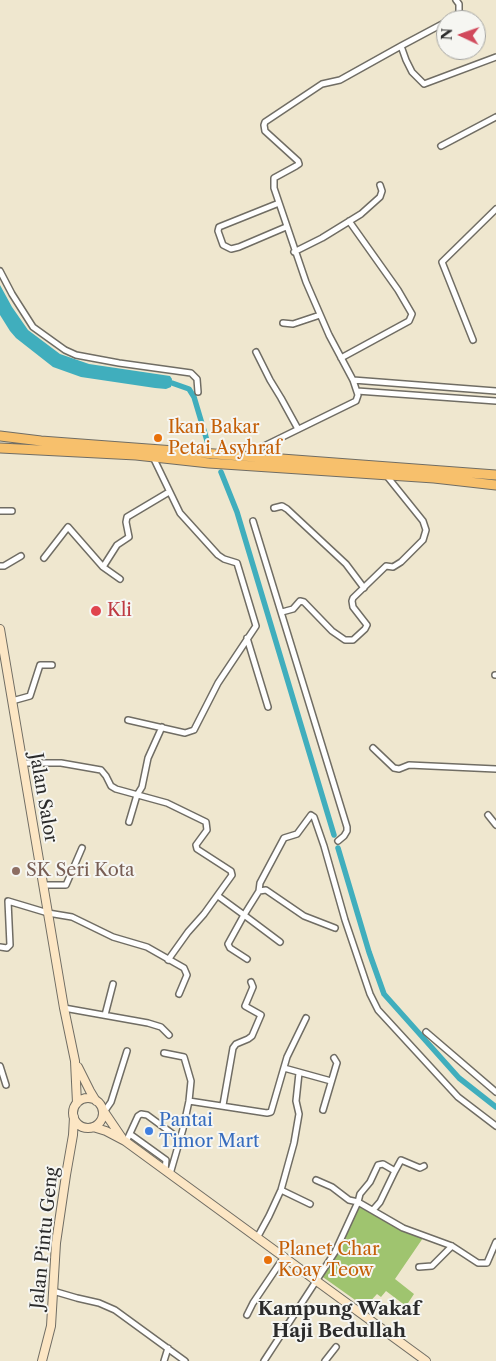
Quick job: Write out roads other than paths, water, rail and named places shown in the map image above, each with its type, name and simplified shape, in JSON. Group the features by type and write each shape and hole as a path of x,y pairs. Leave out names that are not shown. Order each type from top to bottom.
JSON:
{"main road":[{"path":"0,438 496,475"},
{"path":"0,449 153,457 218,464 386,475 496,485"},
{"name":"Jalan Salor","path":"0,629 64,1008 75,1061 77,1103"},
{"name":"Jalan Salor","path":"75,1061 96,1101"},
{"path":"127,1139 93,1127 84,1127 76,1122 74,1117 77,1103 84,1099 96,1101 127,1139 168,1172 426,1361"},
{"path":"93,1127 102,1118 103,1110"},
{"name":"Jalan Pintu Geng","path":"42,1361 51,1326 56,1243 72,1146 74,1117"},
{"path":"72,1146 84,1127"}],"street":[{"path":"255,457 262,447 356,401 357,391 320,315 294,252 274,188 274,178 296,166 298,161 266,131 265,122 322,84 340,80 436,27"},
{"path":"401,46 412,72 424,84 496,57"},
{"path":"441,146 496,117"},
{"path":"294,252 322,238 349,221 380,197 382,191 380,185"},
{"path":"279,203 219,227 218,230 223,245 231,249 286,227"},
{"path":"473,340 442,262 495,211"},
{"path":"341,358 409,321 412,314 398,290 349,221"},
{"path":"0,271 26,318 34,327 56,344 76,355 191,373 197,379 198,392"},
{"path":"283,323 293,324 320,315"},
{"path":"256,352 298,429"},
{"path":"353,380 496,391"},
{"path":"357,391 496,401"},
{"path":"128,720 185,733 194,730 218,683 256,626 237,563 218,555 180,513 153,457"},
{"path":"282,612 293,609 300,601 304,602 341,638 349,641 353,640 365,629 367,625 352,604 353,598 386,566 393,567 401,562 423,540 425,535 426,526 423,521 386,475"},
{"path":"103,567 117,545 129,537 126,522 128,517 169,492"},
{"path":"274,508 282,506 287,509 346,564 364,588"},
{"path":"0,511 12,511"},
{"path":"253,521 347,827 344,836 338,841"},
{"path":"44,558 68,526 103,567 120,579"},
{"path":"0,566 4,566 21,556"},
{"path":"247,638 268,707"},
{"path":"12,701 30,696 40,665 52,665"},
{"path":"129,822 137,795 142,787 148,758 162,727"},
{"path":"373,748 394,768 399,769 409,765 496,768"},
{"path":"22,763 61,763 101,770 111,786 179,808 206,822 207,830 196,845 197,849 232,872 231,877 168,960"},
{"path":"247,959 230,948 228,944 259,891 260,883 284,838 297,834 311,815 314,818 324,846 345,920 370,994 378,1010 458,1097 496,1126"},
{"path":"488,816 496,825"},
{"path":"43,885 66,885 82,848"},
{"path":"259,891 266,890 304,916 335,928"},
{"path":"218,896 280,942"},
{"path":"0,947 7,948 10,945 8,902 48,913 72,917 113,936 147,947 184,968 186,979 180,994"},
{"path":"223,1105 233,1048 236,1044 252,1036 261,1016 245,1006 253,987 251,982"},
{"path":"105,1016 113,984"},
{"path":"64,1008 161,1027 169,1035"},
{"path":"190,1101 270,1112 287,1057 306,1018"},
{"path":"426,1032 496,1092"},
{"path":"103,1110 111,1102 127,1051"},
{"path":"164,1053 185,1058 191,1081 190,1101 181,1140 168,1172"},
{"path":"323,1110 337,1063 334,1058"},
{"path":"0,1066 6,1085"},
{"path":"284,1068 331,1081"},
{"path":"257,1238 281,1190 298,1130 300,1111 296,1101 299,1073"},
{"path":"127,1139 138,1116 143,1114 181,1140"},
{"path":"373,1210 380,1202 401,1160 420,1168 424,1166"},
{"path":"264,1361 335,1252 360,1194 370,1182 378,1165 382,1164 395,1171"},
{"path":"316,1180 332,1187 349,1200 358,1202 403,1228 452,1246 478,1262 485,1264 496,1242"},
{"path":"281,1190 310,1204"},
{"path":"419,1267 428,1268 432,1266 452,1246"},
{"path":"247,1315 253,1302 284,1258"},
{"path":"53,1291 115,1310 185,1361"},
{"path":"325,1361 336,1346"},
{"path":"164,1361 168,1348"}],"water":[{"path":"0,285 28,330 60,354 89,364 170,376 172,379 171,387 166,389 155,388 81,377 53,367 16,338 10,331 0,315"}],"waterway":[{"path":"172,383 189,389 194,397 208,444"},
{"path":"221,472 237,512 334,835"},
{"path":"338,848 369,952 384,994 459,1078 496,1107"}],"place":[{"name":"Ikan Bakar Petai Asyhraf","path":"158,438"},
{"name":"Kli","path":"96,611"},
{"name":"SK Seri Kota","path":"16,871"},
{"name":"Pantai Timor Mart","path":"149,1131"},
{"name":"Planet Char Koay Teow","path":"268,1260"}],"district":[{"name":"Kampung Wakaf Haji Bedullah","path":"339,1321"}]}
